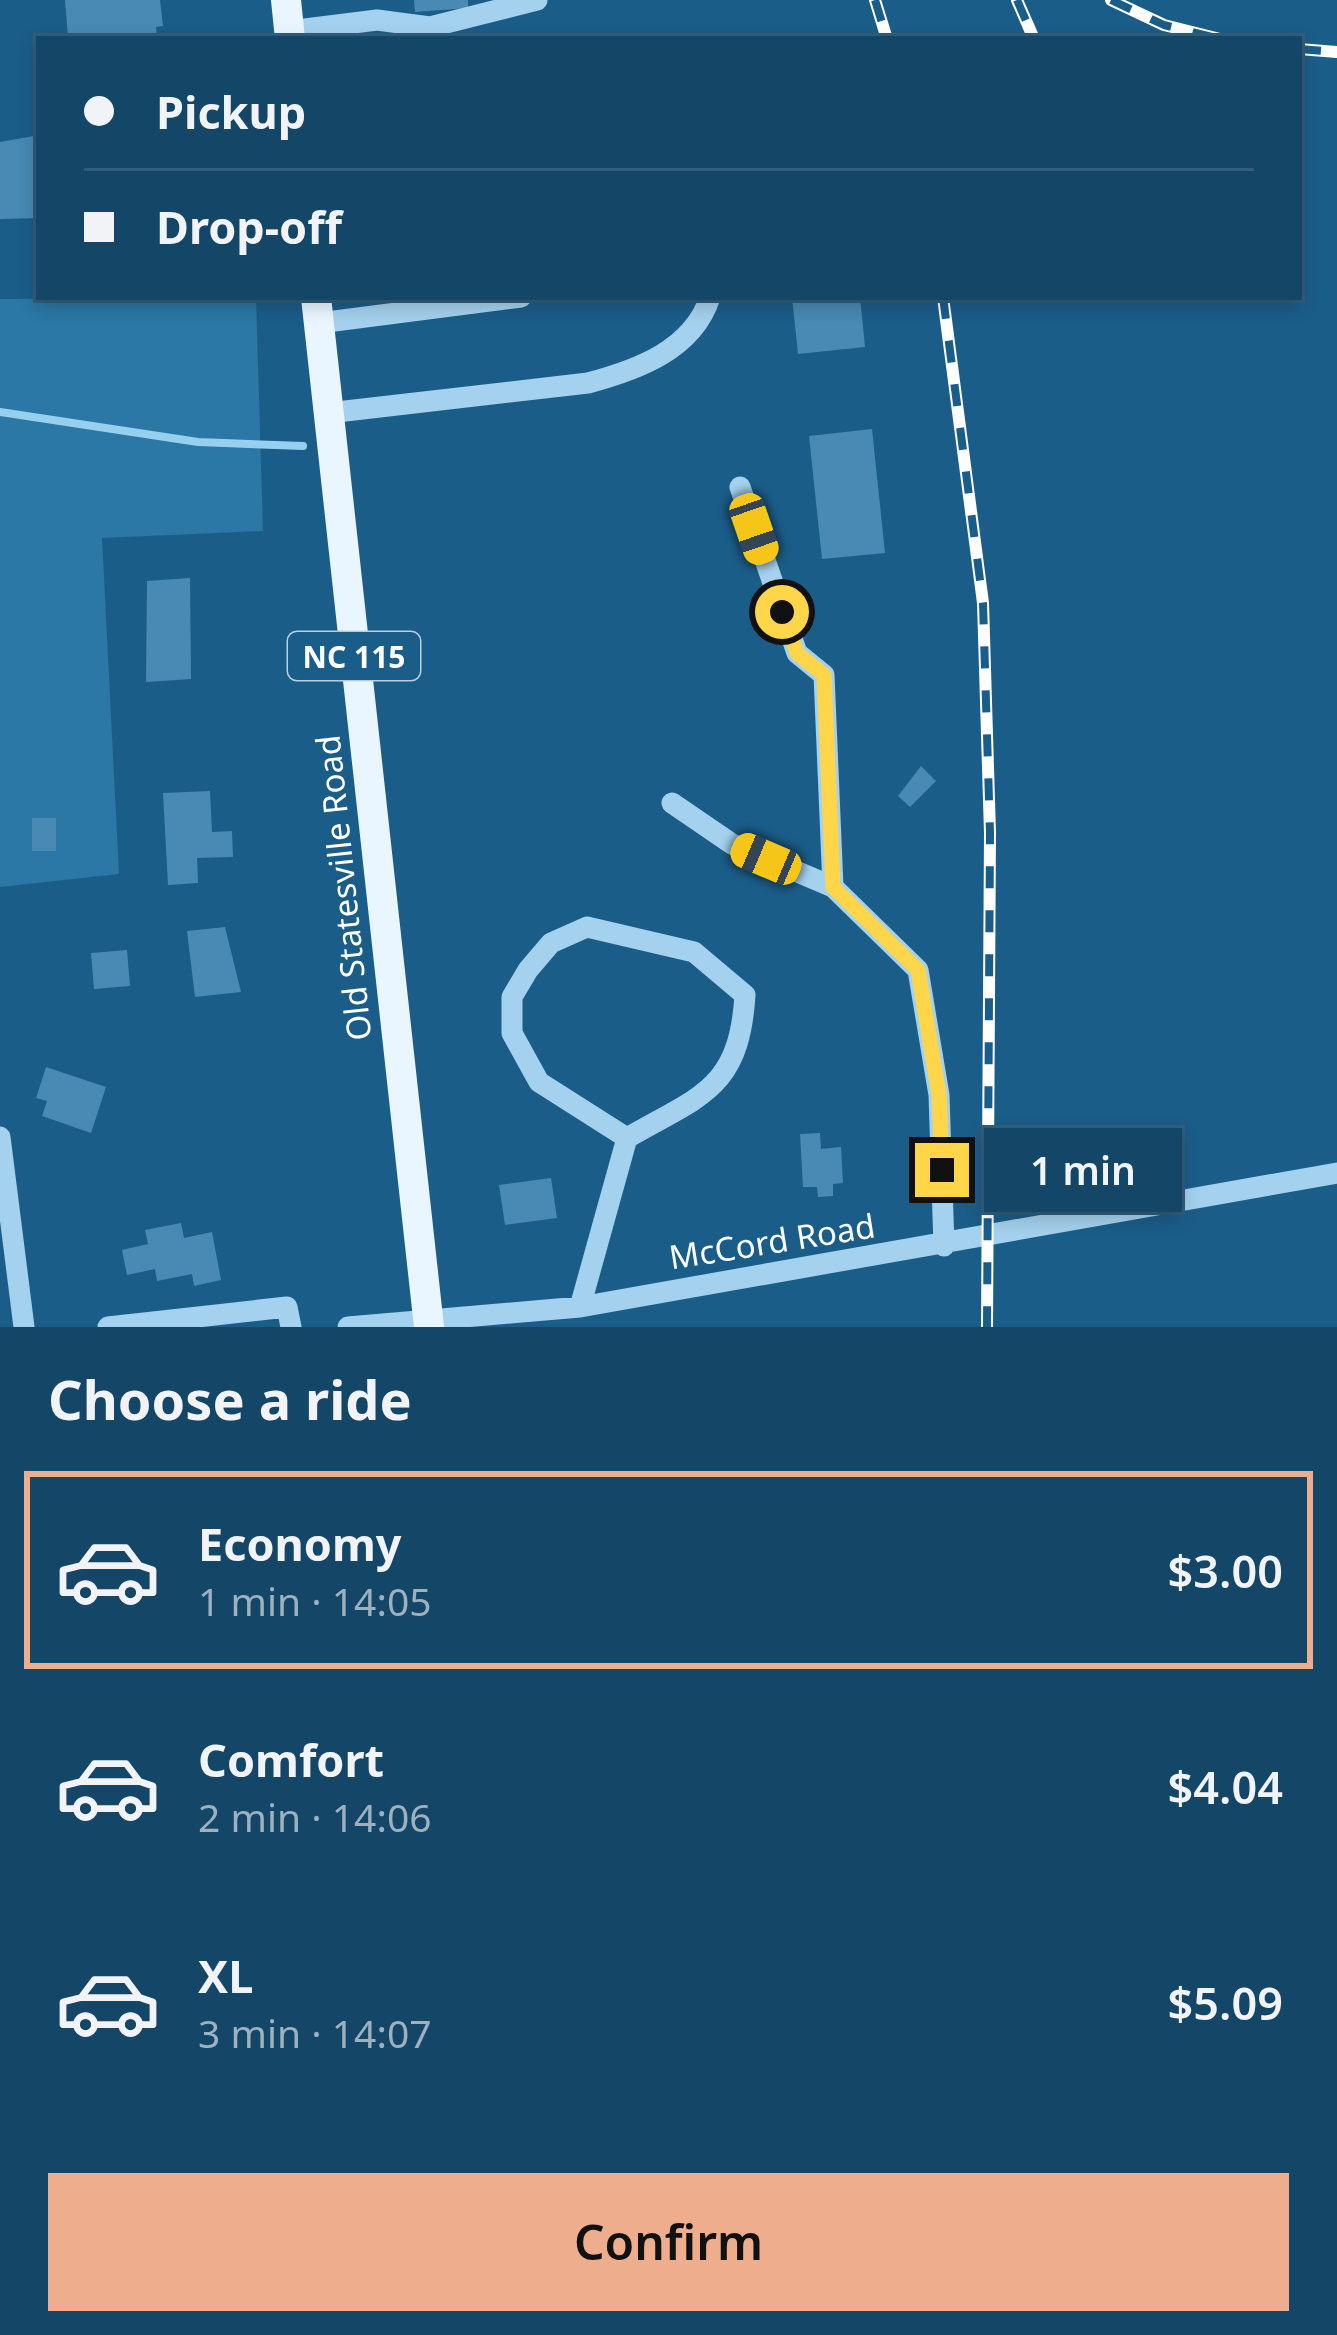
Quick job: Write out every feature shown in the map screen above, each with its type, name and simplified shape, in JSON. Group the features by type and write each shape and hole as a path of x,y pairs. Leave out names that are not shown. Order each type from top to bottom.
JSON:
{"main road":[{"name":"Old Statesville Road","path":"318,310 428,1323"}],"street":[{"path":"288,23 376,20 430,27 537,0"},
{"path":"318,310 474,300"},
{"path":"328,413 588,383 628,372 675,348 706,311 709,300"},
{"path":"740,487 797,653 824,675 833,887"},
{"path":"672,802 732,844 833,887 918,970 939,1095 944,1246"},
{"path":"580,1307 627,1138 717,1086 742,1041 745,995 694,952 586,927 551,944 529,970 512,997 512,1033 539,1082 627,1138"},
{"path":"0,1137 24,1327"},
{"name":"McCord Road","path":"348,1327 580,1307 1337,1173"},
{"path":"108,1327 287,1307 291,1327"}],"shaded area":[{"path":"0,299 256,300 263,531 102,538 119,874 0,887"}],"building":[{"path":"65,0 160,0 163,26 156,27 157,36 68,36"},
{"path":"414,0 468,0 468,8 415,12"},
{"path":"36,137 36,218 0,219 0,142"},
{"path":"792,300 860,300 865,347 798,354"},
{"path":"872,429 885,553 822,559 809,436"},
{"path":"190,578 191,679 146,682 147,581"},
{"path":"921,766 936,781 910,807 898,796"},
{"path":"210,791 212,832 232,831 233,857 197,858 198,883 168,885 163,793"},
{"path":"32,818 56,818 56,851 32,851"},
{"path":"225,927 241,992 195,997 187,931"},
{"path":"127,950 130,986 94,989 91,953"},
{"path":"46,1067 106,1087 91,1133 42,1116 47,1101 36,1098"},
{"path":"820,1133 821,1149 841,1147 843,1183 833,1184 833,1196 818,1197 817,1187 803,1187 800,1134"},
{"path":"551,1178 557,1218 505,1225 499,1185"},
{"path":"181,1223 184,1238 212,1232 221,1280 194,1286 192,1274 157,1281 155,1269 127,1275 122,1250 148,1244 145,1230"}],"waterway":[{"path":"0,412 198,442 303,446"}],"railway":[{"path":"875,0 886,36"},
{"path":"1017,0 1033,36"},
{"path":"1111,0 1164,25 1208,36"},
{"path":"1302,49 1337,52"},
{"path":"943,300 983,603 990,833 987,1327"}],"route":[{"path":"782,612 797,653 824,675 830,715 833,887 918,970 939,1095 942,1170"}]}
